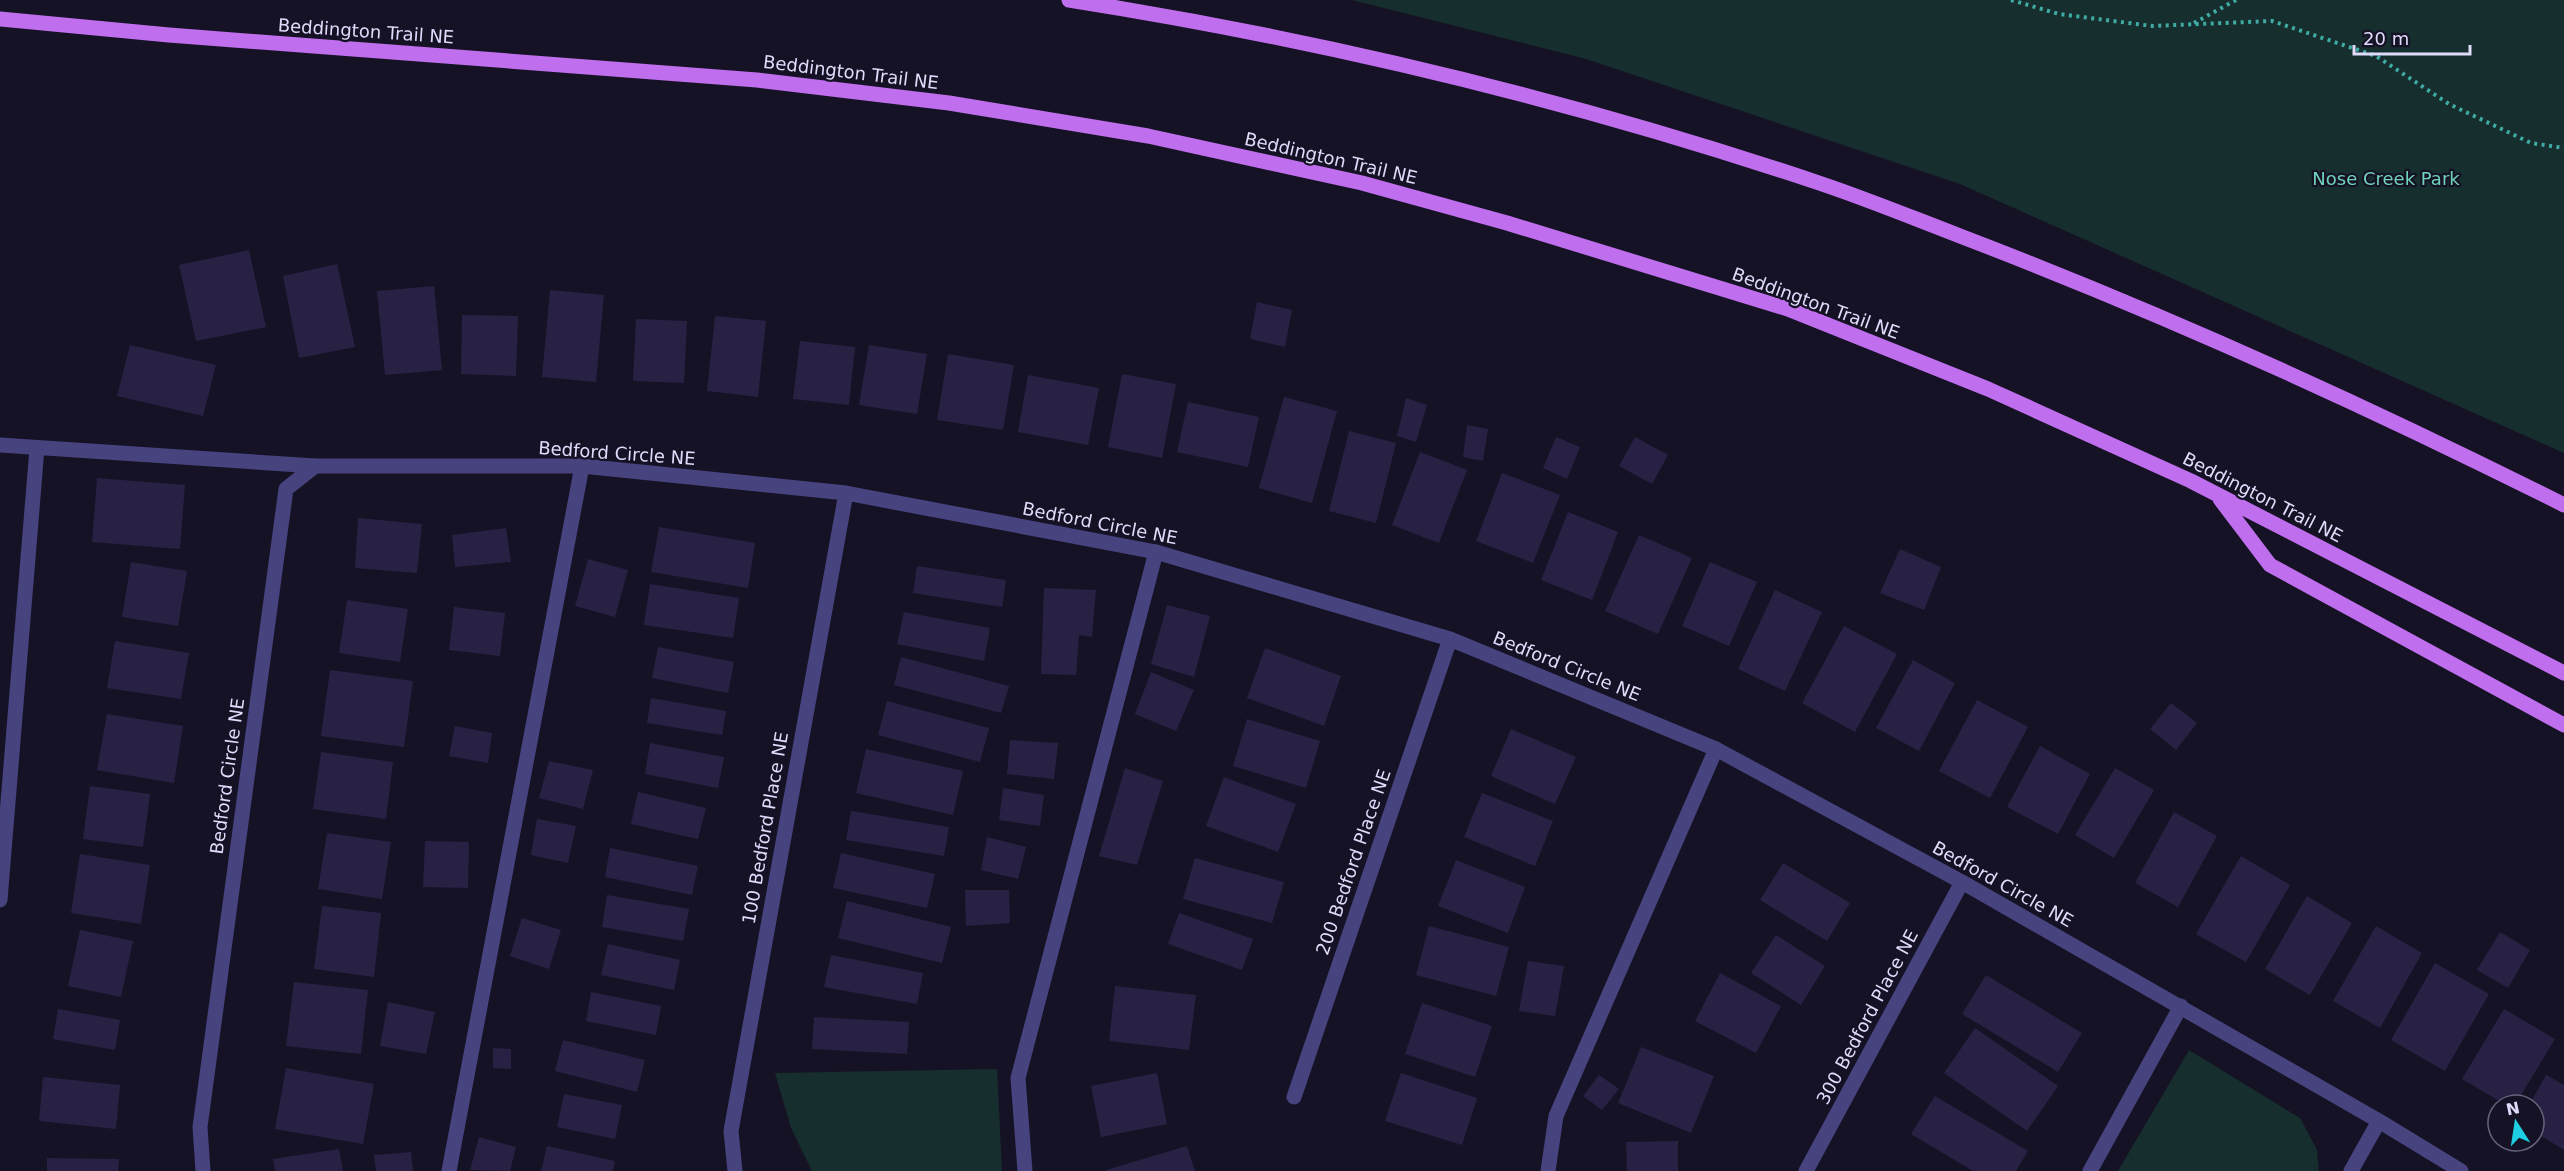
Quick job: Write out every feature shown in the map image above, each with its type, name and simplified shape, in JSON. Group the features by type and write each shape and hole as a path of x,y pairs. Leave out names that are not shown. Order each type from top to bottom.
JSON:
{"main road":[{"path":"1069,0 1188,19 1380,58 1631,125 1821,183 2072,279 2229,344 2446,446 2564,505"},
{"name":"Beddington Trail NE","path":"0,19 169,35 757,80 949,103 1160,138 1373,186 1507,223 1788,309 1988,389 2216,494 2564,673"},
{"path":"2216,494 2271,565 2564,725"}],"street":[{"path":"0,446 315,466"},
{"path":"0,900 37,448"},
{"name":"Bedford Circle NE","path":"203,1171 200,1126 286,489 315,466 582,466 846,493 1156,552 1450,639 1716,749 1962,882 2181,1006 2462,1171"},
{"path":"449,1171 582,466"},
{"name":"100 Bedford Place NE","path":"735,1171 731,1131 846,493"},
{"path":"1025,1171 1018,1078 1156,552"},
{"name":"200 Bedford Place NE","path":"1294,1097 1450,639"},
{"path":"1548,1171 1556,1116 1716,749"},
{"name":"300 Bedford Place NE","path":"1806,1171 1962,882"},
{"path":"2090,1171 2181,1006"},
{"path":"2351,1171 2379,1121"}],"path":[{"path":"2011,0 2060,14 2152,26 2272,21 2376,56 2450,104 2531,143 2564,148"},
{"path":"2190,24 2236,0"}],"green space":[{"name":"Nose Creek Park","path":"1352,0 2564,0 2564,453 1960,184 1586,59"},
{"path":"2189,1050 2300,1118 2317,1150 2319,1171 2118,1171"},
{"path":"997,1069 1002,1171 812,1171 791,1128 775,1073"}],"building":[{"path":"249,250 266,327 196,341 179,265"},
{"path":"337,264 355,347 299,358 283,276"},
{"path":"434,286 442,370 385,375 377,291"},
{"path":"550,290 604,295 596,382 542,377"},
{"path":"1257,302 1292,310 1285,347 1250,339"},
{"path":"462,315 518,316 516,376 461,374"},
{"path":"715,316 766,321 758,397 707,391"},
{"path":"636,319 687,321 684,383 633,381"},
{"path":"800,341 855,347 849,405 793,399"},
{"path":"130,345 216,365 203,416 117,396"},
{"path":"869,345 927,354 917,414 859,405"},
{"path":"948,354 1014,365 1003,430 937,420"},
{"path":"1122,374 1176,384 1162,458 1108,447"},
{"path":"1028,375 1099,388 1088,445 1018,432"},
{"path":"1284,397 1337,411 1312,503 1259,488"},
{"path":"1406,398 1427,405 1416,442 1397,436"},
{"path":"1188,402 1259,417 1248,467 1177,452"},
{"path":"1467,425 1488,429 1483,461 1463,457"},
{"path":"1349,431 1396,443 1376,523 1329,511"},
{"path":"1556,437 1580,447 1567,479 1543,468"},
{"path":"1635,437 1668,455 1652,484 1619,466"},
{"path":"1420,452 1467,470 1439,543 1392,525"},
{"path":"1502,473 1560,495 1533,563 1476,541"},
{"path":"97,478 185,485 180,549 92,542"},
{"path":"1568,512 1618,532 1592,600 1541,580"},
{"path":"358,518 422,524 417,573 355,568"},
{"path":"659,527 755,543 748,588 651,572"},
{"path":"506,528 511,562 455,567 452,535"},
{"path":"1639,535 1692,558 1658,634 1605,611"},
{"path":"1900,549 1941,567 1924,610 1880,593"},
{"path":"588,559 628,570 615,617 575,606"},
{"path":"131,562 187,571 178,626 122,617"},
{"path":"1710,562 1757,582 1729,646 1682,626"},
{"path":"917,566 1006,580 1002,607 913,593"},
{"path":"650,584 739,598 733,638 644,625"},
{"path":"1044,588 1096,590 1092,637 1079,635 1076,675 1041,674"},
{"path":"1775,590 1822,612 1785,691 1738,669"},
{"path":"347,600 408,609 400,662 339,653"},
{"path":"1167,605 1210,616 1194,677 1151,664"},
{"path":"454,607 505,613 500,656 449,650"},
{"path":"904,612 990,628 984,661 897,644"},
{"path":"1844,626 1897,654 1855,732 1802,703"},
{"path":"115,641 189,653 181,699 107,688"},
{"path":"658,647 734,662 728,693 652,678"},
{"path":"1265,648 1341,676 1324,726 1247,698"},
{"path":"901,657 1009,686 1001,713 894,685"},
{"path":"1913,660 1955,683 1919,751 1876,728"},
{"path":"330,670 413,681 404,747 321,736"},
{"path":"1151,672 1194,690 1176,731 1135,714"},
{"path":"651,698 726,711 722,735 647,723"},
{"path":"1977,700 2028,727 1990,798 1939,771"},
{"path":"887,701 989,728 980,762 878,735"},
{"path":"2171,703 2197,723 2176,750 2150,729"},
{"path":"107,714 183,726 174,783 97,770"},
{"path":"1247,719 1320,741 1306,788 1233,766"},
{"path":"455,726 492,733 488,763 449,756"},
{"path":"1511,729 1576,757 1555,804 1491,776"},
{"path":"1010,740 1058,743 1054,779 1007,774"},
{"path":"650,743 724,757 718,788 645,774"},
{"path":"2040,746 2090,774 2058,834 2007,807"},
{"path":"866,749 963,771 953,815 856,793"},
{"path":"321,752 393,762 386,819 313,809"},
{"path":"549,761 593,770 583,809 539,798"},
{"path":"1125,768 1163,781 1137,865 1099,856"},
{"path":"2115,768 2154,790 2114,858 2075,835"},
{"path":"1224,777 1296,804 1278,852 1206,826"},
{"path":"90,786 150,794 143,847 83,839"},
{"path":"1003,788 1044,795 1040,826 999,820"},
{"path":"638,792 706,808 698,839 631,824"},
{"path":"1482,793 1553,821 1535,866 1464,837"},
{"path":"851,811 949,827 944,856 846,840"},
{"path":"2174,812 2217,836 2178,907 2135,883"},
{"path":"537,819 576,826 568,863 531,855"},
{"path":"327,833 391,842 382,899 318,889"},
{"path":"987,837 1026,847 1018,879 981,870"},
{"path":"425,841 469,842 468,888 423,887"},
{"path":"610,848 698,866 692,895 605,877"},
{"path":"841,853 935,874 927,908 833,888"},
{"path":"80,854 150,865 141,924 71,913"},
{"path":"2241,856 2290,885 2246,962 2196,934"},
{"path":"1195,858 1284,882 1272,923 1183,899"},
{"path":"1456,860 1525,887 1508,933 1438,906"},
{"path":"1783,863 1850,903 1827,941 1760,900"},
{"path":"965,890 1009,890 1010,923 966,926"},
{"path":"607,895 689,909 683,941 602,927"},
{"path":"2307,896 2352,923 2310,995 2265,969"},
{"path":"847,901 951,927 942,963 838,938"},
{"path":"322,906 381,913 374,977 314,969"},
{"path":"1179,913 1253,939 1242,970 1168,944"},
{"path":"522,918 561,930 549,969 510,956"},
{"path":"1429,926 1509,947 1496,996 1416,975"},
{"path":"2376,926 2422,953 2380,1028 2333,1001"},
{"path":"80,930 133,941 121,997 68,986"},
{"path":"2500,932 2530,950 2508,988 2477,970"},
{"path":"1776,935 1825,966 1801,1005 1751,973"},
{"path":"608,944 680,960 674,990 601,975"},
{"path":"831,955 923,973 917,1004 824,987"},
{"path":"1528,961 1564,966 1555,1016 1519,1011"},
{"path":"2435,963 2489,994 2445,1071 2391,1040"},
{"path":"1720,973 1781,1006 1756,1053 1695,1021"},
{"path":"1986,975 2082,1033 2058,1072 1962,1014"},
{"path":"294,982 368,990 361,1054 286,1046"},
{"path":"1115,986 1196,995 1189,1050 1109,1041"},
{"path":"591,992 661,1006 656,1035 586,1021"},
{"path":"388,1002 435,1012 426,1054 380,1046"},
{"path":"1422,1003 1492,1026 1475,1077 1405,1054"},
{"path":"58,1009 120,1020 115,1050 53,1039"},
{"path":"2504,1009 2555,1039 2522,1093 2486,1093 2462,1079"},
{"path":"814,1017 909,1022 907,1054 812,1049"},
{"path":"1975,1028 2058,1086 2027,1131 1944,1073"},
{"path":"563,1040 645,1060 637,1092 555,1071"},
{"path":"1641,1047 1714,1076 1691,1133 1618,1103"},
{"path":"493,1048 511,1049 511,1069 493,1068"},
{"path":"286,1068 374,1084 363,1144 275,1129"},
{"path":"1157,1073 1167,1124 1101,1137 1091,1086"},
{"path":"1401,1073 1477,1098 1462,1145 1385,1121"},
{"path":"1599,1075 1619,1089 1602,1110 1583,1096"},
{"path":"2546,1075 2564,1085 2564,1150 2546,1139 2546,1093 2536,1093"},
{"path":"43,1077 120,1085 116,1129 39,1121"},
{"path":"564,1094 622,1105 615,1139 557,1127"},
{"path":"1935,1096 2028,1151 2016,1171 1973,1171 1911,1134"},
{"path":"479,1137 516,1147 510,1171 470,1170"},
{"path":"1678,1141 1678,1171 1627,1171 1626,1142"},
{"path":"547,1146 615,1161 613,1171 541,1171"},
{"path":"1187,1146 1195,1171 1106,1171 1106,1170"},
{"path":"339,1149 343,1171 275,1171 273,1159"},
{"path":"411,1152 413,1171 376,1171 374,1155"},
{"path":"47,1158 119,1159 118,1171 47,1171"}]}
